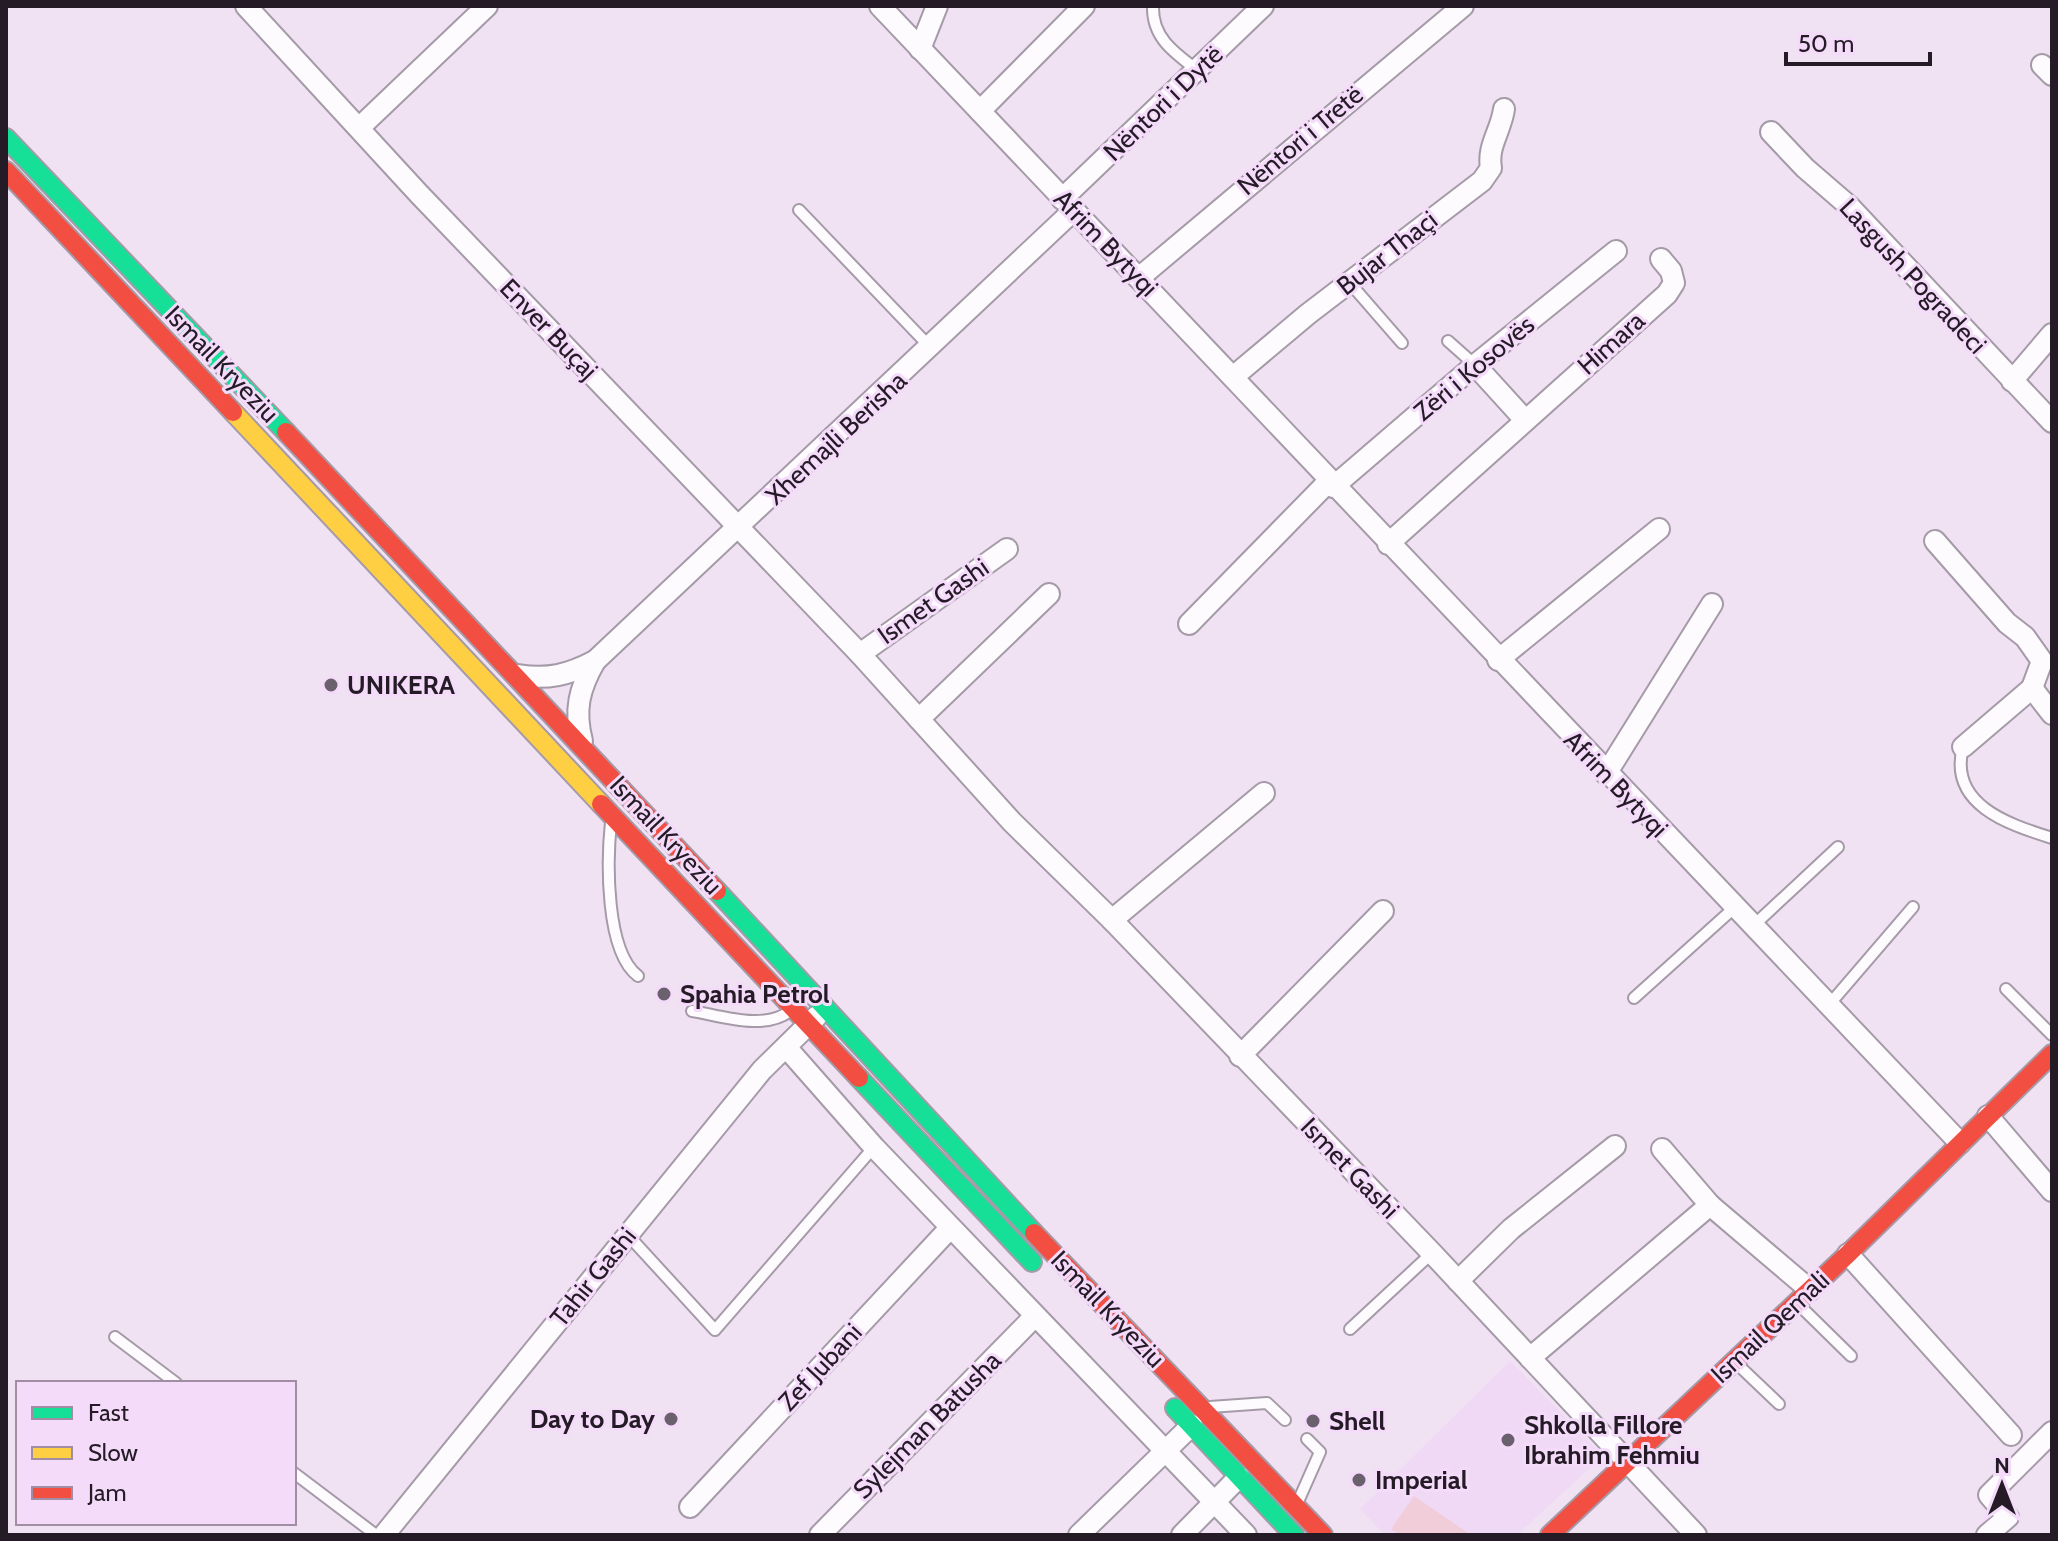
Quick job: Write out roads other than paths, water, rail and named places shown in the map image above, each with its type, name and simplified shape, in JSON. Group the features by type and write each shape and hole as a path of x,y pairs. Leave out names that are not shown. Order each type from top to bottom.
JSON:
{"main road":[{"name":"Ismail Kryeziu","path":"6,138 518,675 1028,1228 1323,1535"},
{"name":"Ismail Kryeziu","path":"6,171 1050,1280"},
{"name":"Ismail Qemali","path":"1550,1535 1848,1254 2052,1054"},
{"name":"Ismail Kryeziu","path":"1161,1394 1294,1535"}],"street":[{"name":"Enver Buçaj","path":"246,6 740,528"},
{"path":"359,128 487,6"},
{"name":"Afrim Bytyqi","path":"880,6 1140,277 1606,774 1960,1143"},
{"path":"920,49 937,6"},
{"path":"980,111 1084,6"},
{"name":"Nëntori i Dytë","path":"1068,205 1263,6"},
{"name":"Nëntori i Tretë","path":"1140,277 1463,6"},
{"name":"Bujar Thaçi","path":"1233,377 1349,282 1482,181 1491,168 1488,152 1502,127 1504,109"},
{"name":"Lasgush Pogradeci","path":"1771,132 1805,168 1849,206 2052,422"},
{"name":"Xhemajli Berisha","path":"518,675 542,679 573,673 595,661 931,348 1068,205"},
{"name":"Zëri i Kosovës","path":"1331,484 1616,251"},
{"name":"Himara","path":"1388,544 1667,294 1674,283 1671,271 1661,259"},
{"path":"2012,381 2052,334"},
{"path":"1475,365 1525,420"},
{"path":"1189,624 1331,484"},
{"name":"Ismet Gashi","path":"740,528 860,654 1012,822 1112,920 1432,1253 1696,1535"},
{"path":"1498,660 1659,529"},
{"path":"1935,541 2007,623 2025,637 2042,661 2032,688 1963,747"},
{"name":"Ismet Gashi","path":"860,654 1007,549"},
{"path":"919,719 1049,594"},
{"path":"1606,774 1712,604"},
{"name":"Xhemajli Berisha","path":"583,745 577,721 577,700 582,683 595,661"},
{"path":"2032,688 2052,714"},
{"path":"1112,920 1264,793"},
{"path":"1240,1056 1383,911"},
{"name":"Tahir Gashi","path":"384,1535 762,1070 825,1008"},
{"path":"786,1047 950,1228 1216,1500 1246,1535"},
{"path":"1988,1116 2052,1191"},
{"path":"1458,1281 1511,1229 1615,1146"},
{"path":"1662,1149 1710,1205 1804,1296"},
{"path":"1530,1358 1710,1205"},
{"name":"Zef Jubani","path":"690,1507 950,1228"},
{"path":"1848,1254 2011,1435"},
{"name":"Sylejman Batusha","path":"820,1535 1035,1316"},
{"path":"1079,1535 1192,1425"},
{"path":"1987,1535 2008,1517 1989,1495 2052,1432"},
{"path":"1182,1535 1239,1477"}],"lane":[{"path":"1153,6 1155,32 1174,53 1197,70"},
{"path":"799,210 931,348"},
{"path":"1349,282 1402,343"},
{"path":"1448,341 1475,365"},
{"path":"1963,747 1958,765 1971,796 2009,824 2052,838"},
{"path":"612,816 606,871 612,915 629,969 638,976"},
{"path":"1752,927 1838,847"},
{"path":"1828,1006 1913,907"},
{"path":"1634,998 1734,908"},
{"path":"2006,989 2052,1035"},
{"path":"692,1011 745,1021 779,1019 793,1009"},
{"path":"627,1234 715,1330 874,1147"},
{"path":"1350,1329 1432,1253"},
{"path":"1804,1296 1851,1356"},
{"path":"115,1337 173,1381"},
{"path":"1734,1362 1779,1404"},
{"path":"1203,1407 1267,1403 1285,1420"},
{"path":"1296,1506 1320,1452 1307,1439"},
{"path":"296,1475 376,1535"}],"place":[{"name":"UNIKERA","path":"331,685"},
{"name":"Spahia Petrol","path":"664,994"},
{"name":"Day to Day","path":"671,1419"},
{"name":"Shell","path":"1313,1421"},
{"name":"Shkolla Fillore Ibrahim Fehmiu","path":"1508,1440"},
{"name":"Imperial","path":"1359,1480"}]}
